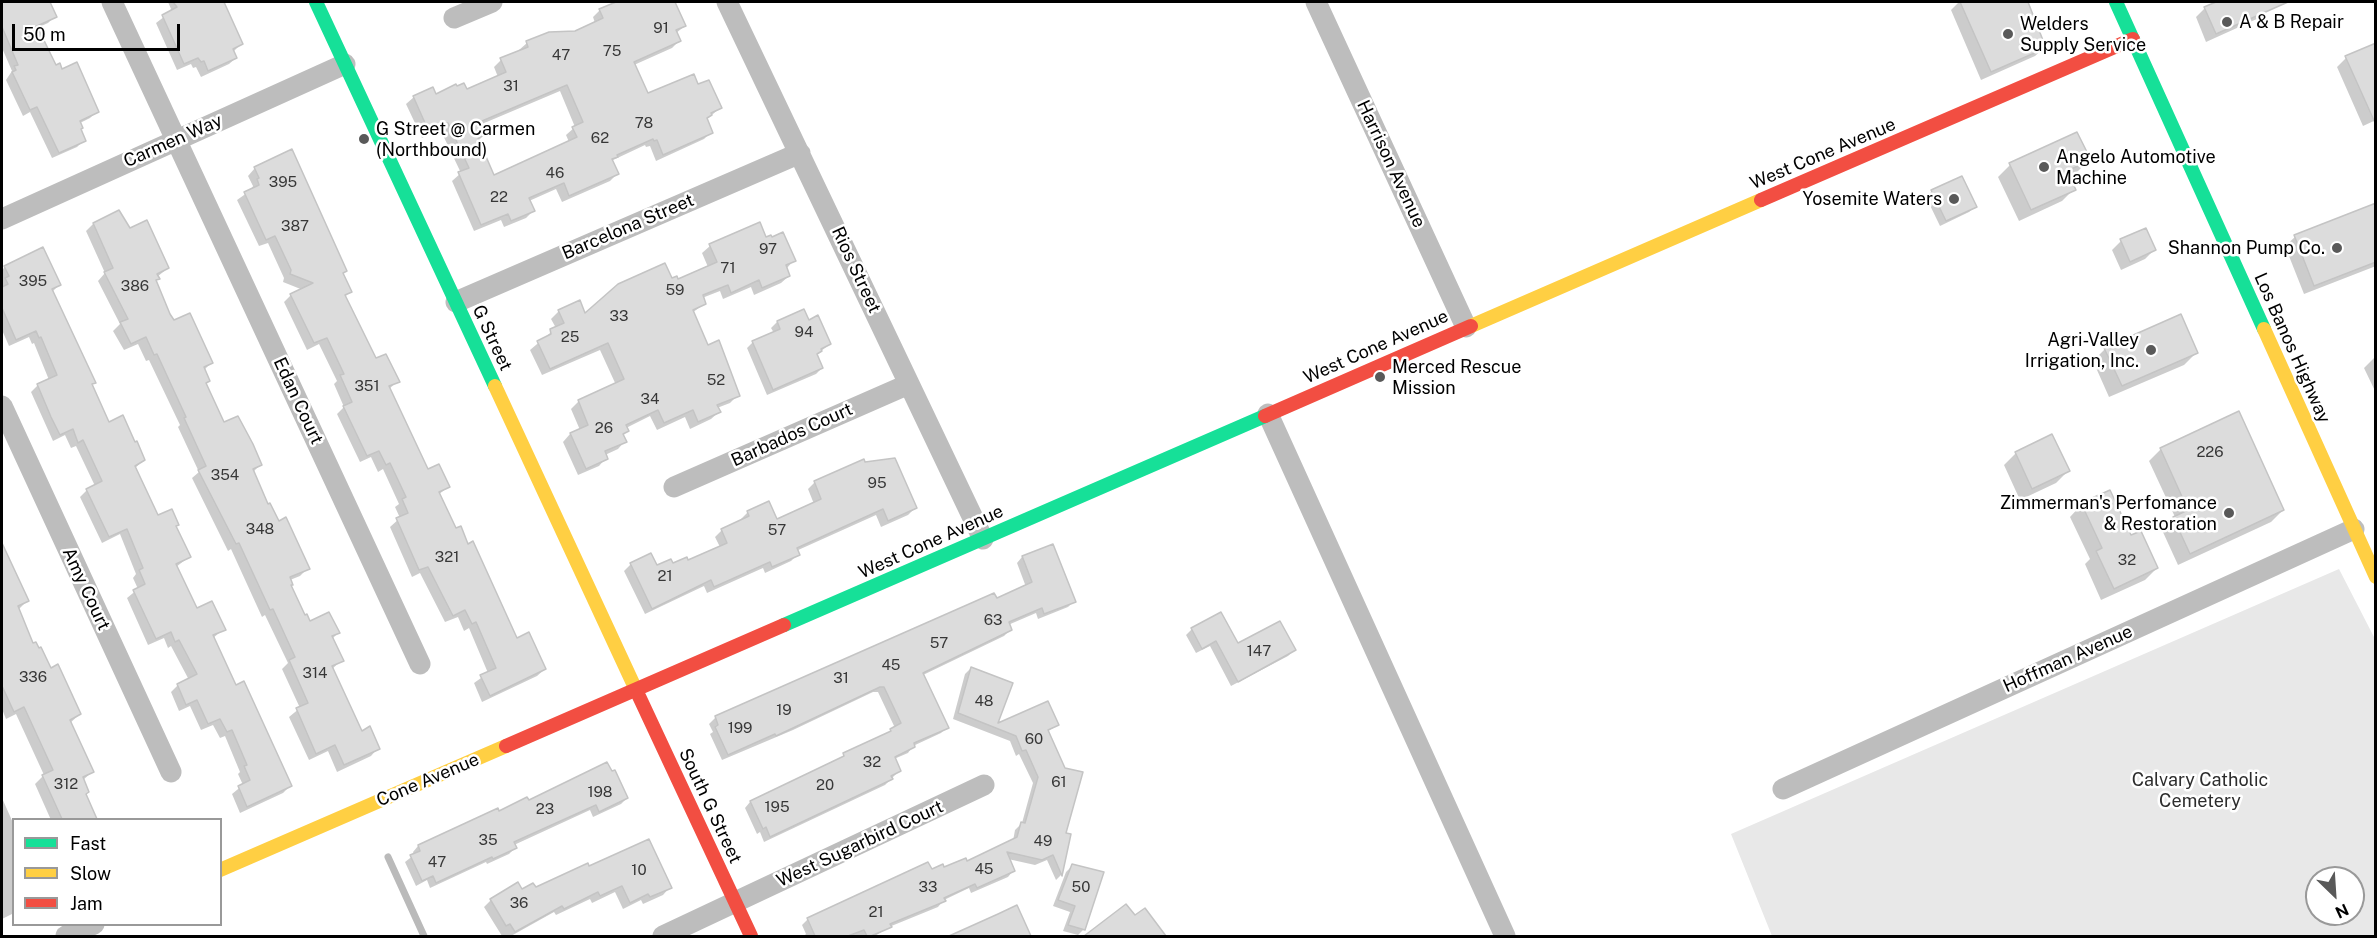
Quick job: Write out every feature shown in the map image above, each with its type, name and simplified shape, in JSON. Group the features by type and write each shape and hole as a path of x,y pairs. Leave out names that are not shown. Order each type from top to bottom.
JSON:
{"main road":[{"name":"G Street","path":"316,2 636,690"},
{"name":"Los Banos Highway","path":"2116,2 2376,577"},
{"name":"West Cone Avenue","path":"636,690 1466,327 2133,39"},
{"name":"Cone Avenue","path":"222,869 636,690"},
{"name":"South G Street","path":"636,690 752,936"}],"street":[{"name":"Edan Court","path":"112,2 420,664"},
{"path":"454,18 492,2"},
{"name":"Rios Street","path":"727,2 983,539"},
{"name":"Harrison Avenue","path":"1316,2 1466,327"},
{"name":"Carmen Way","path":"2,219 345,64"},
{"name":"Barcelona Street","path":"456,302 800,153"},
{"name":"Barbados Court","path":"674,487 909,384"},
{"name":"Amy Court","path":"2,406 171,772"},
{"path":"1268,414 1505,936"},
{"name":"Hoffman Avenue","path":"1783,789 2354,529"},
{"name":"West Sugarbird Court","path":"663,936 984,785"},
{"path":"66,936 89,926"}],"green space":[{"name":"Calvary Catholic Cemetery","path":"2339,569 2375,639 2375,936 1772,936 1731,834"}],"building":[{"path":"2,2 50,2 57,17 37,26 56,65 60,63 62,69 77,62 99,112 80,121 86,141 59,153 37,107 30,110 12,72 16,70 14,66 18,65 2,27"},
{"path":"173,2 224,2 243,44 233,49 237,58 208,71 204,61 201,62 198,58 184,64 162,15 177,7"},
{"path":"616,2 675,2 686,26 676,30 681,41 634,62 648,93 694,74 698,84 709,80 722,108 711,113 712,115 707,118 713,133 663,155 657,140 653,139 612,159 619,174 569,196 564,183 529,198 535,211 511,221 508,214 481,225 458,172 469,168 448,123 429,132 413,96 433,87 436,94 456,84 457,86 464,83 467,89 506,72 500,58 528,47 526,41 549,32 575,31 603,18 599,9","holes":["567,85 583,122 572,127 577,137 494,175 478,138 488,133 482,121"]},
{"name":"Welders Supply Service","path":"1960,2 2028,2 2046,48 1991,72"},
{"name":"A & B Repair","path":"2216,2 2288,2 2216,34 2204,7"},
{"path":"2376,43 2376,125 2345,56"},
{"name":"Angelo Automotive Machine","path":"2077,132 2091,160 2067,171 2076,190 2031,210 2009,163"},
{"path":"292,149 347,271 343,273 352,292 345,295 376,358 386,354 400,382 389,386 428,469 439,464 450,487 439,492 456,528 461,526 468,544 473,541 517,638 529,632 546,669 490,696 480,675 496,668 476,622 472,624 465,610 453,616 428,567 419,570 396,518 408,513 402,499 406,497 390,463 386,465 379,451 367,456 343,406 352,402 340,375 344,374 327,338 314,343 290,294 313,283 290,274 291,270 275,236 266,240 244,192 259,185 257,179 259,178 254,167"},
{"name":"Yosemite Waters","path":"1962,176 1977,207 1946,221 1931,190"},
{"name":"Shannon Pump Co.","path":"2376,203 2376,262 2314,286 2294,235"},
{"path":"119,210 130,228 147,220 169,268 157,274 160,279 156,280 170,314 174,320 190,313 213,363 204,367 210,381 206,383 224,422 238,416 253,444 262,465 253,469 268,504 270,503 279,521 286,517 310,569 290,577 293,585 291,585 305,615 307,614 310,621 329,612 340,633 332,636 344,661 332,666 362,731 370,726 380,749 344,765 335,745 316,754 296,708 308,703 289,660 295,657 239,543 236,544 198,470 206,466 157,354 154,355 146,337 131,344 120,322 128,319 104,272 113,268 93,223"},
{"path":"760,222 766,237 783,232 796,261 786,265 790,276 762,288 759,280 731,293 728,285 703,295 706,304 693,310 708,345 719,340 740,396 717,405 721,412 698,422 693,410 664,423 658,410 626,425 629,431 623,434 627,442 605,451 608,459 586,469 570,433 588,425 578,400 624,379 608,343 550,369 537,341 551,334 550,329 564,323 558,310 580,300 585,313 618,284 665,263 672,278 677,276 678,279 717,262 709,244"},
{"path":"2146,228 2156,250 2130,262 2120,239"},
{"path":"43,247 61,285 52,289 96,383 92,384 109,422 123,415 145,460 135,466 158,515 172,509 179,525 176,526 191,557 176,564 197,608 212,601 226,630 213,635 236,685 244,681 292,786 247,807 238,786 250,780 244,766 247,765 232,730 227,732 220,719 208,724 197,700 186,705 177,684 197,674 179,640 175,642 171,632 156,639 133,590 145,584 139,570 143,568 127,529 109,537 86,489 102,481 83,440 78,443 73,429 60,435 51,417 37,384 57,375 41,337 39,338 36,331 16,340 2,308 2,287 8,284 5,278 9,276 4,266"},
{"path":"804,309 809,320 818,315 831,344 817,354 823,368 773,390 752,341 780,329 777,321"},
{"name":"Agri-Valley Irrigation, Inc.","path":"2181,314 2198,353 2122,386 2104,348"},
{"path":"2239,411 2284,510 2190,554 2173,517 2188,510 2160,448"},
{"path":"2052,434 2070,471 2032,489 2015,452"},
{"path":"895,458 917,508 888,521 883,509 797,548 800,555 772,567 770,562 714,587 711,580 652,609 630,563 651,553 657,565 671,559 673,563 687,557 688,560 727,543 721,529 749,516 747,511 769,501 777,519 821,499 814,481 864,459 865,462"},
{"path":"2110,490 2131,535 2141,531 2158,568 2114,589 2096,551 2102,548 2081,503"},
{"path":"2,543 29,601 18,606 33,643 36,642 39,648 41,647 51,668 58,664 81,714 70,720 94,772 83,777 89,792 86,794 97,818 62,818 42,775 53,770 24,707 14,712 2,686"},
{"path":"1053,544 1076,602 1044,614 1042,608 1009,622 1012,630 923,673 949,728 914,743 915,747 895,757 901,771 891,776 893,779 770,837 766,827 763,829 750,801 844,756 843,753 891,731 890,729 901,723 884,687 880,687 776,736 775,734 728,755 715,727 718,725 715,716 994,593 997,598 1032,582 1022,556"},
{"path":"1221,612 1238,643 1280,621 1296,650 1238,682 1216,641 1202,649 1191,628"},
{"path":"971,667 1013,683 998,723 1048,701 1059,725 1048,730 1065,768 1083,772 1066,833 1071,834 1062,876 1053,855 1042,860 1007,852 1015,871 977,888 975,884 944,898 946,901 890,924 892,927 871,936 867,936 864,930 848,936 815,936 807,918 928,862 932,869 966,858 967,861 1017,837 1021,822 1025,823 1038,777 1026,750 1022,751 1016,736 958,713"},
{"path":"607,762 612,771 615,770 628,798 599,812 596,805 514,842 517,848 436,883 433,876 422,881 410,855 420,851 418,845 498,808 499,811 527,797 529,800"},
{"path":"649,839 672,888 650,897 648,894 630,903 622,886 600,896 598,892 564,909 562,906 515,932 510,924 506,926 490,899 518,882 522,889 533,883 536,887"},
{"path":"1072,864 1104,872 1085,930 1068,925 1075,906 1058,900"},
{"path":"1126,904 1135,915 1145,908 1166,936 1084,936"},
{"path":"1017,905 1031,936 949,936 998,914"}],"waterway":[{"path":"388,857 424,936"}],"traffic: fast":[{"path":"316,2 495,386"},
{"path":"2116,2 2264,329"},
{"path":"784,625 1265,416"}],"traffic: slow":[{"path":"1471,326 1761,200"},
{"path":"2264,329 2376,577"},
{"path":"495,386 637,692"},
{"path":"222,869 506,746"}],"traffic: jam":[{"path":"1761,200 2133,39"},
{"path":"1265,416 1471,326"},
{"path":"506,746 784,625"},
{"path":"637,692 751,936"}],"place":[{"name":"A & B Repair","path":"2227,22"},
{"name":"Welders Supply Service","path":"2008,34"},
{"name":"G Street @ Carmen (Northbound)","path":"364,139"},
{"name":"Angelo Automotive Machine","path":"2044,167"},
{"name":"Yosemite Waters","path":"1954,199"},
{"name":"Shannon Pump Co.","path":"2337,248"},
{"name":"Agri-Valley Irrigation, Inc.","path":"2151,350"},
{"name":"Merced Rescue Mission","path":"1380,377"},
{"name":"Zimmerman's Perfomance & Restoration","path":"2229,513"}]}
